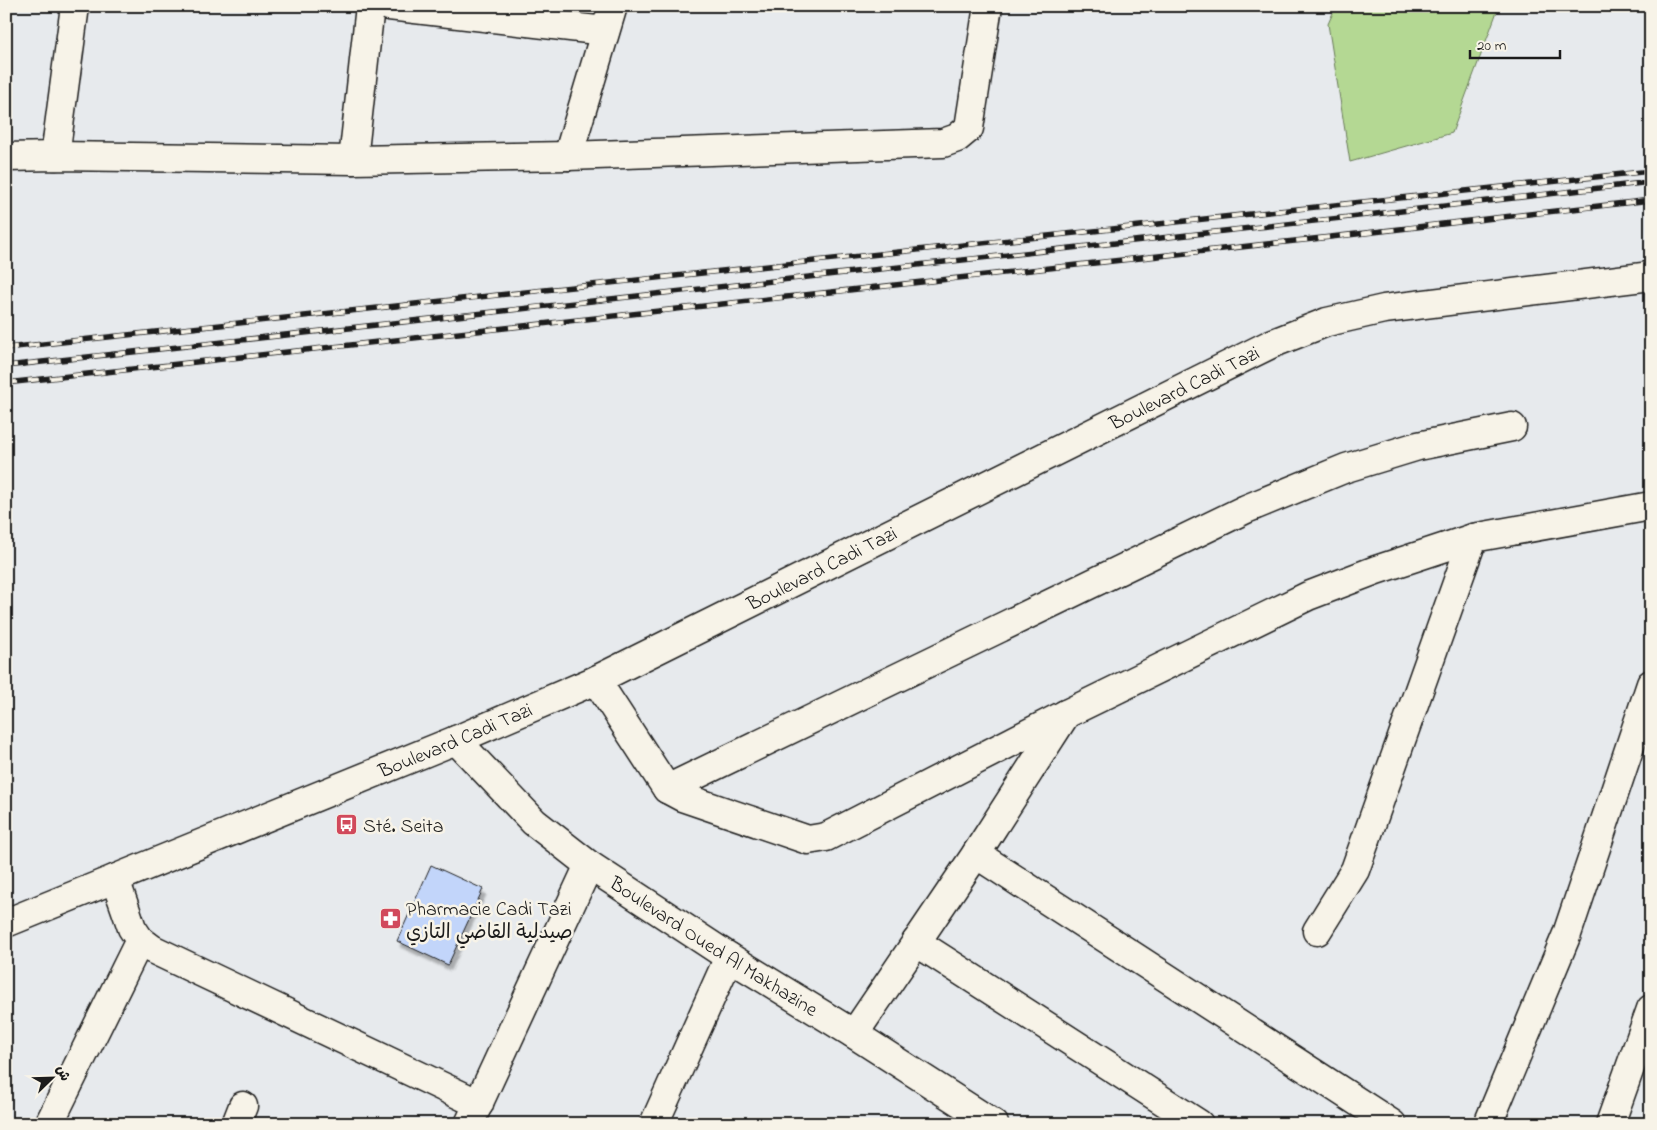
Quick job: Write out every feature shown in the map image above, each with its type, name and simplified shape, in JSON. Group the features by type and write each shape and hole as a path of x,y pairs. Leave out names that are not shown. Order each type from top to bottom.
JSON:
{"street":[{"path":"55,156 75,6"},
{"path":"352,160 370,6"},
{"path":"389,6 609,19 568,156"},
{"path":"6,157 352,160 568,156 943,143 957,138 969,128 988,6"},
{"name":"Boulevard Cadi Tazi","path":"6,922 456,740 596,680 1271,344 1327,322 1384,309 1651,276"},
{"path":"667,789 1246,509 1346,468 1418,446 1512,427"},
{"path":"596,680 667,789 691,800 808,840 817,840 1066,714 1308,596 1376,570 1473,538 1651,506"},
{"path":"1318,931 1355,870 1473,538"},
{"path":"1488,1124 1567,934 1651,684"},
{"path":"854,1034 976,854 1066,714"},
{"name":"Boulevard Oued Al Makhazine","path":"456,740 534,822 589,865 729,957 854,1034 994,1124"},
{"path":"976,854 1392,1124"},
{"path":"115,879 132,928 140,940 152,949 474,1114 589,865"},
{"path":"50,1124 140,940"},
{"path":"916,942 1199,1124"},
{"path":"654,1124 729,957"},
{"path":"1610,1124 1651,1009"}],"green space":[{"path":"1336,6 1499,6 1452,133 1350,162 1328,24"}],"building":[{"path":"431,865 483,889 448,965 397,941"}],"railway":[{"path":"6,348 1651,171"},
{"path":"6,366 1651,182"},
{"path":"6,383 1651,200"}],"place":[{"name":"Sté. Seita","path":"347,825"},
{"name":"Pharmacie Cadi Tazi صيدلية القاضي التازي","path":"390,919"}]}
